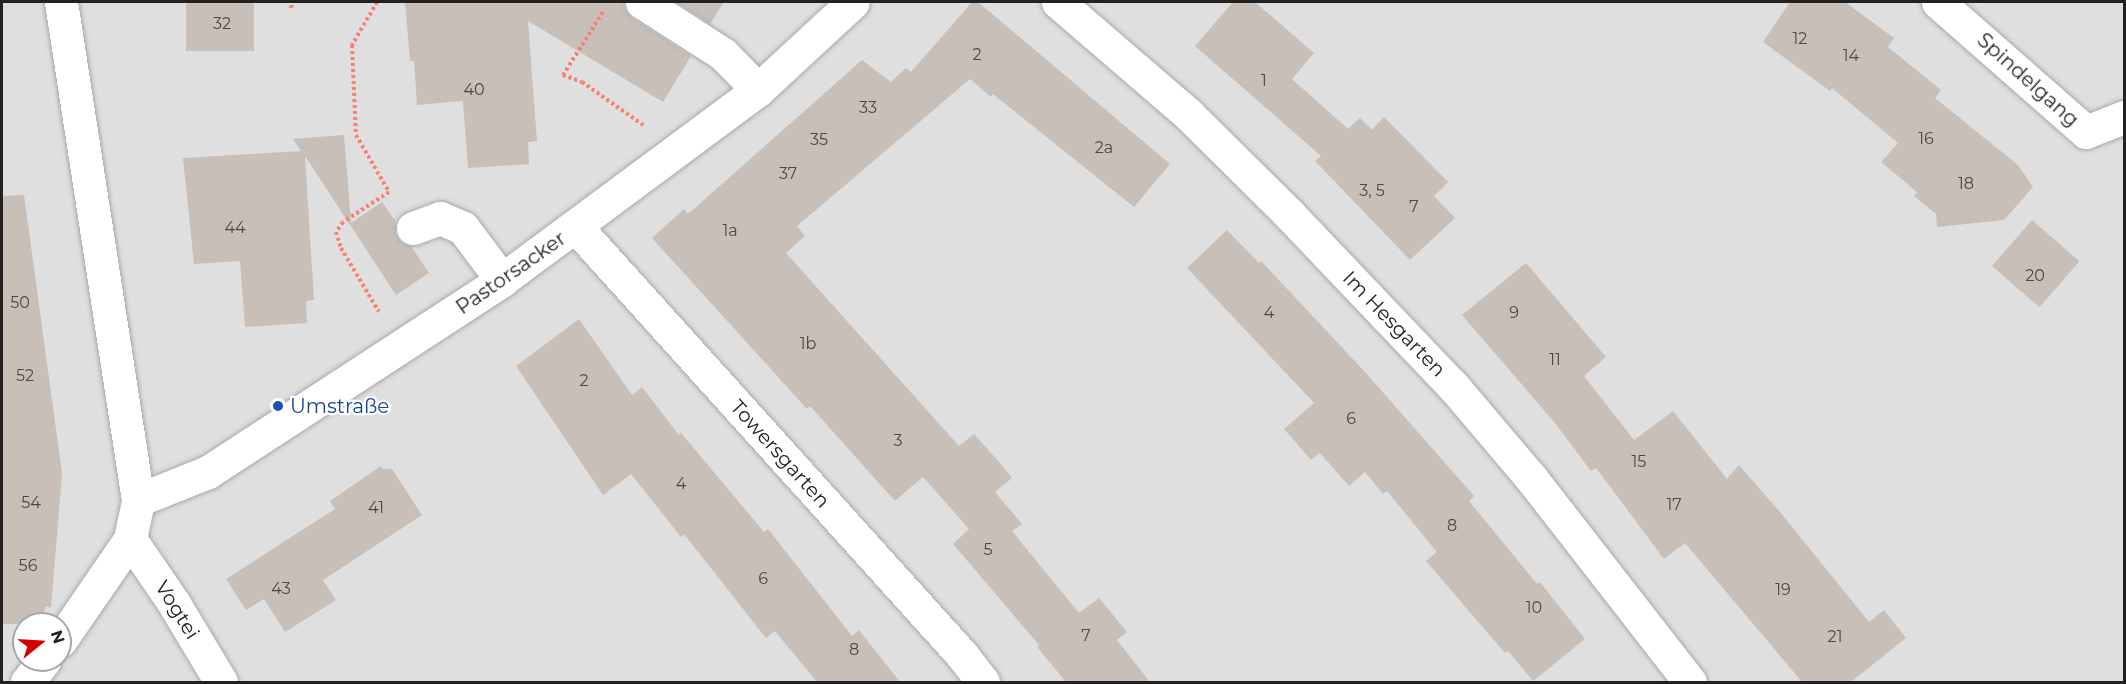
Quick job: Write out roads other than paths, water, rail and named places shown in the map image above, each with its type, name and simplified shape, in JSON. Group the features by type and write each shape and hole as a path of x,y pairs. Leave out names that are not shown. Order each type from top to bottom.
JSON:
{"street":[{"path":"61,2 138,500 130,539 72,623"},
{"path":"642,2 723,54 758,90"},
{"name":"Pastorsacker","path":"138,500 208,472 502,280 758,90 853,2"},
{"name":"Im Hesgarten","path":"1058,2 1188,114 1289,214 1454,386 1531,478 1690,682"},
{"name":"Spindelgang","path":"1938,2 2086,132 2124,117"},
{"path":"413,228 440,218 463,228 502,280"},
{"name":"Towersgarten","path":"576,227 962,655 983,682"},
{"name":"Vogtei","path":"130,539 173,602 221,682"}],"place":[{"name":"Umstraße","path":"278,406"}]}
